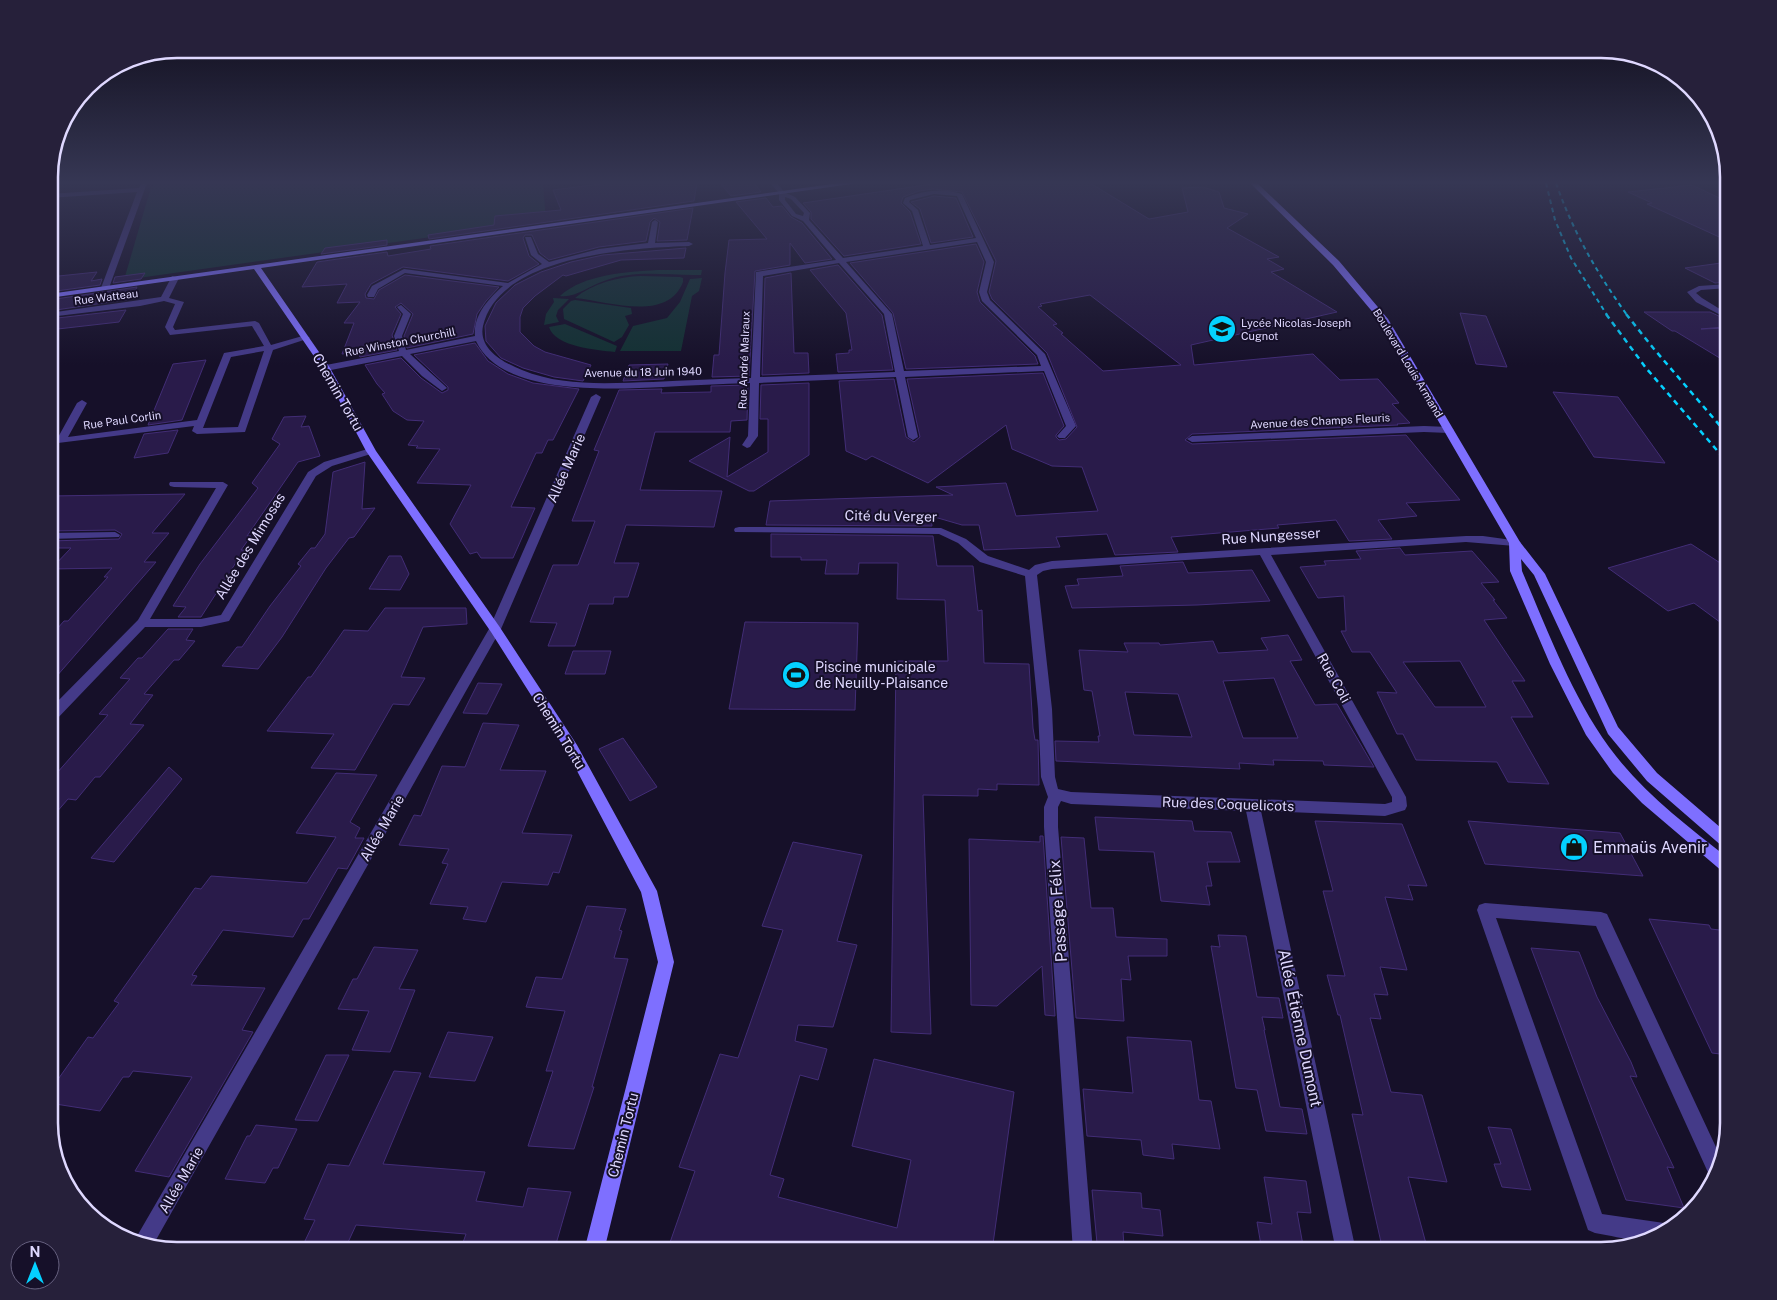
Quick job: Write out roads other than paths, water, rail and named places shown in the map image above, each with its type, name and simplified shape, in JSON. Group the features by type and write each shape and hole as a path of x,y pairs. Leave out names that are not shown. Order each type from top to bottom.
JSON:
{"main road":[{"path":"58,295 417,244"},
{"name":"Boulevard Louis Armand","path":"1316,244 1336,263 1374,307 1402,349 1515,542 1539,574 1613,730 1622,744 1679,804 1720,837"},
{"name":"Chemin Tortu","path":"256,266 326,368 371,451 495,630 572,749 649,891 666,962 596,1242"},
{"name":"Boulevard Louis Armand","path":"1515,542 1516,571 1587,725 1606,753 1631,783 1660,812 1720,861"}],"street":[{"path":"106,288 122,244"},
{"path":"530,244 535,255 547,264"},
{"path":"478,338 481,317 494,297 509,285 547,264 599,251 651,245 689,244"},
{"path":"826,244 888,314 913,437"},
{"path":"841,261 949,244"},
{"path":"982,244 990,262 983,292 986,301 1036,347 1041,354 1071,426 1062,436"},
{"name":"Rue André Malraux","path":"747,445 753,436 759,274 841,261"},
{"path":"371,295 375,288 404,271 509,285"},
{"path":"176,278 164,299 180,302 169,327 173,332 256,323 269,348 242,430 197,431 227,355 269,348 306,338"},
{"path":"1720,287 1699,288 1691,292 1699,300 1720,313"},
{"name":"Rue Watteau","path":"58,314 140,304 164,299"},
{"path":"401,307 407,314 399,328 398,343 428,378 442,388"},
{"name":"Avenue du 18 Juin 1940","path":"478,338 483,349 501,364 535,378 573,385 611,386 1047,368"},
{"name":"Rue Winston Churchill","path":"326,368 478,338"},
{"name":"Allée Marie","path":"146,1238 495,630 596,397"},
{"name":"Rue Paul Corlin","path":"82,403 61,441 200,422"},
{"name":"Avenue des Champs Fleuris","path":"1192,439 1424,429 1449,430"},
{"name":"Allée des Mimosas","path":"142,623 201,623 225,618 312,474 328,464 371,451"},
{"path":"58,709 142,623 223,485 174,484"},
{"name":"Cité du Verger","path":"739,530 941,532 962,541 984,559 1031,574"},
{"path":"58,536 115,535"},
{"name":"Rue Nungesser","path":"1031,574 1040,568 1052,565 1483,538 1515,542"},
{"name":"Rue Coli","path":"1264,552 1399,797 1400,806"},
{"path":"1031,574 1045,708 1048,777 1052,792 1056,794"},
{"name":"Rue des Coquelicots","path":"1056,794 1071,798 1385,810 1400,806"},
{"name":"Passage Félix","path":"1056,794 1051,806 1051,827 1082,1242"},
{"name":"Allée Étienne Dumont","path":"1252,805 1344,1242"},
{"path":"1651,1231 1595,1223 1485,910 1601,919 1713,1161"}],"railway":[{"path":"1565,244 1571,258 1607,315"},
{"path":"1583,244 1606,284 1627,315"},
{"path":"1606,314 1646,368 1720,454"},
{"path":"1626,314 1720,426"}],"place":[{"name":"Lycée Nicolas-Joseph Cugnot","path":"1222,329"},
{"name":"Piscine municipale de Neuilly-Plaisance","path":"796,675"},
{"name":"Emmaüs Avenir","path":"1574,847"}]}
